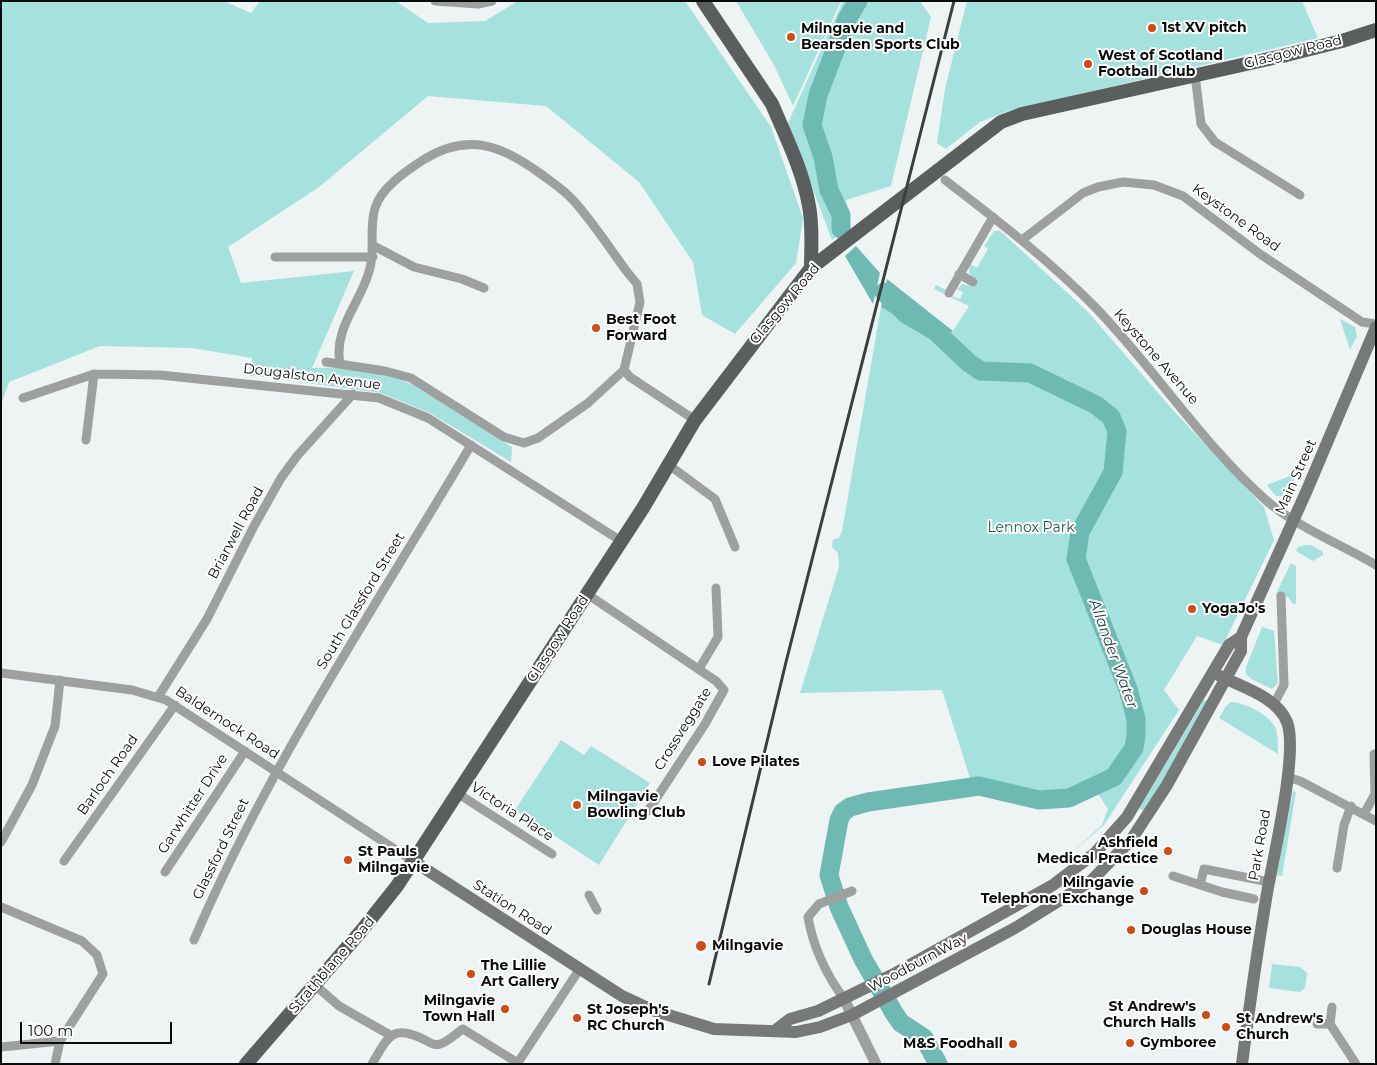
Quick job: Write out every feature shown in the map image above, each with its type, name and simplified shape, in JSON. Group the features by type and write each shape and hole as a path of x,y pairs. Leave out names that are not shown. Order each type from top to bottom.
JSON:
{"main road":[{"path":"703,1 772,104 780,122 805,187 810,208 811,268"},
{"name":"Glasgow Road","path":"413,861 621,541 695,420 811,268 1001,122 1022,114 1308,50 1376,30"},
{"name":"Main Street","path":"1065,898 1098,875 1131,840 1167,785 1227,679 1241,651 1241,637 1376,326"},
{"name":"Main Street","path":"1053,886 1081,866 1118,829 1153,776 1229,645 1241,637"},
{"name":"Park Road","path":"1214,672 1274,704 1287,722 1289,732 1287,777 1269,882 1242,1064"},
{"name":"Station Road","path":"413,861 595,980"},
{"name":"Strathblane Road","path":"246,1064 377,913 413,861"},
{"name":"Woodburn Way","path":"777,1029 790,1019 811,1014 866,989 1053,886"},
{"name":"Woodburn Way","path":"595,980 652,1010 683,1021 714,1029 777,1029 796,1032 820,1027 852,1016 1065,898"}],"street":[{"path":"435,1 478,4 492,1"},
{"path":"1195,75 1201,124 1215,142 1300,195"},
{"path":"326,362 411,378 504,437 524,443 538,438 588,403 624,370 640,302 637,284 566,193 521,160 508,153 488,146 455,145 417,164 390,185 375,207 373,257 365,285 344,324 339,339 340,364"},
{"name":"Keystone Avenue","path":"945,180 1022,240 1095,308 1227,459 1269,502 1293,519 1376,565"},
{"name":"Keystone Road","path":"1022,240 1083,193 1098,187 1123,182 1154,185 1182,196 1260,254 1362,322 1376,326"},
{"path":"949,293 993,217"},
{"path":"374,246 414,267 462,279 484,288"},
{"path":"275,257 373,257"},
{"path":"959,274 973,282"},
{"path":"624,370 695,420"},
{"path":"86,440 94,374"},
{"name":"Dougalston Avenue","path":"24,398 94,374 160,375 380,398 428,418 621,541"},
{"name":"Briarwell Road","path":"158,697 203,626 254,526 281,478 297,456 353,394"},
{"name":"South Glassford Street","path":"275,771 471,446"},
{"path":"669,465 715,499 734,547"},
{"name":"Crossveggate","path":"699,670 718,637 716,588"},
{"name":"Crossveggate","path":"587,594 716,681 724,690 705,724 648,811"},
{"path":"1274,704 1284,685 1281,596"},
{"name":"Baldernock Road","path":"1,673 132,690 158,697 175,705 413,861"},
{"path":"1,842 32,785 55,726 60,680"},
{"name":"Barloch Road","path":"64,861 175,705"},
{"name":"Garwhitter Drive","path":"165,872 245,751"},
{"path":"1364,814 1375,794 1374,754"},
{"name":"Glassford Street","path":"194,940 221,877 275,771"},
{"path":"1287,777 1300,781 1351,806 1376,821"},
{"name":"Victoria Place","path":"457,793 552,854"},
{"path":"1337,868 1344,825 1351,806"},
{"path":"1200,885 1204,869 1269,882"},
{"path":"1173,876 1222,892 1254,899"},
{"path":"852,891 819,904 808,917 811,935 828,976 844,999 876,1064"},
{"path":"589,895 597,910"},
{"path":"1,907 82,941 97,955 103,974 60,1041 55,1064"},
{"path":"315,985 339,1006 390,1035 406,1033 440,1044 463,1029 517,1063 579,970"},
{"path":"1332,1007 1330,1024 1356,1064"},
{"path":"1317,1024 1330,1024"},
{"path":"372,1064 390,1035"},
{"path":"1,1047 60,1041"}],"green space":[{"path":"1,1 224,1 251,13 260,1 396,1 428,23 485,21 518,1 685,1 771,127 803,218 796,263 735,334 702,315 693,262 639,182 546,106 428,96 319,187 228,247 241,283 354,271 312,368 354,369 396,378 421,388 444,401 512,447 511,462 430,413 381,393 249,375 252,358 192,348 100,346 9,382 1,405"},
{"name":"Milngavie and Bearsden Sports Club","path":"736,1 841,1 793,106 774,65"},
{"path":"843,1 920,1 931,17 891,186 846,200 850,226 832,240 788,123"},
{"name":"West of Scotland Football Club","path":"967,1 1302,1 1318,38 1008,111 980,122 946,149 937,143 945,89"},
{"name":"Lennox Park","path":"994,231 1000,231 1088,312 1172,409 1264,507 1274,540 1223,645 1197,636 1164,690 1179,710 1104,825 1069,855 1102,825 1108,809 1097,792 1052,807 971,781 942,690 800,693 839,567 838,553 832,547 833,539 839,538 842,531 881,307 938,341 953,331 969,306 934,289 936,285 946,290 944,293 960,299 963,292 957,289 963,284 973,287 977,280 969,273 970,264 977,268 988,249 984,246"},
{"path":"1340,319 1355,327 1357,336 1350,350"},
{"path":"1290,476 1296,476 1285,497 1276,496 1267,485"},
{"path":"1311,545 1323,552 1323,555 1313,561 1296,551 1298,547"},
{"path":"1291,563 1296,566 1296,604 1293,604 1288,597 1277,596 1276,594"},
{"path":"1262,627 1274,631 1278,683 1272,689 1251,679 1246,674 1246,667"},
{"path":"1204,700 1208,702 1145,812 1139,808"},
{"path":"1231,702 1244,705 1269,719 1277,732 1278,754 1219,718 1226,706"},
{"name":"Milngavie Bowling Club","path":"561,740 584,755 591,746 650,783 599,865 515,810"},
{"path":"1293,791 1296,792 1282,876 1277,875"},
{"path":"1272,964 1300,967 1307,973 1305,988 1300,992 1269,988"}],"shaded area":[{"path":"856,246 880,273 873,304 845,256"},
{"path":"887,279 953,331 938,341 881,307"}],"waterway":[{"name":"Allander Water","path":"841,229 841,215 829,190 823,157 812,125 818,95 847,19 858,1"},
{"name":"Allander Water","path":"884,292 906,314 935,331 969,363 981,371 1030,373 1096,405 1111,417 1117,431 1113,472 1080,532 1076,559 1128,689 1136,719 1134,748 1114,777 1069,798 1039,800 979,786 868,802 850,807 843,812 839,820 829,875 839,907 863,959 894,1013 901,1023 924,1038 938,1064"}],"railway":[{"path":"709,984 786,662 954,1"}],"place":[{"name":"1st XV pitch","path":"1152,28"},
{"name":"Milngavie and Bearsden Sports Club","path":"791,37"},
{"name":"West of Scotland Football Club","path":"1088,64"},
{"name":"Best Foot Forward","path":"596,328"},
{"name":"YogaJo's","path":"1192,609"},
{"name":"Love Pilates","path":"702,762"},
{"name":"Milngavie Bowling Club","path":"577,805"},
{"name":"Ashfield Medical Practice","path":"1168,851"},
{"name":"St Pauls Milngavie","path":"348,860"},
{"name":"Milngavie Telephone Exchange","path":"1144,891"},
{"name":"Douglas House","path":"1131,930"},
{"name":"Milngavie","path":"701,946"},
{"name":"The Lillie Art Gallery","path":"471,974"},
{"name":"Milngavie Town Hall","path":"505,1009"},
{"name":"St Andrew's Church Halls","path":"1206,1015"},
{"name":"St Joseph's RC Church","path":"577,1018"},
{"name":"St Andrew's Church","path":"1226,1027"},
{"name":"Gymboree","path":"1130,1043"},
{"name":"M&S Foodhall","path":"1013,1044"}]}
